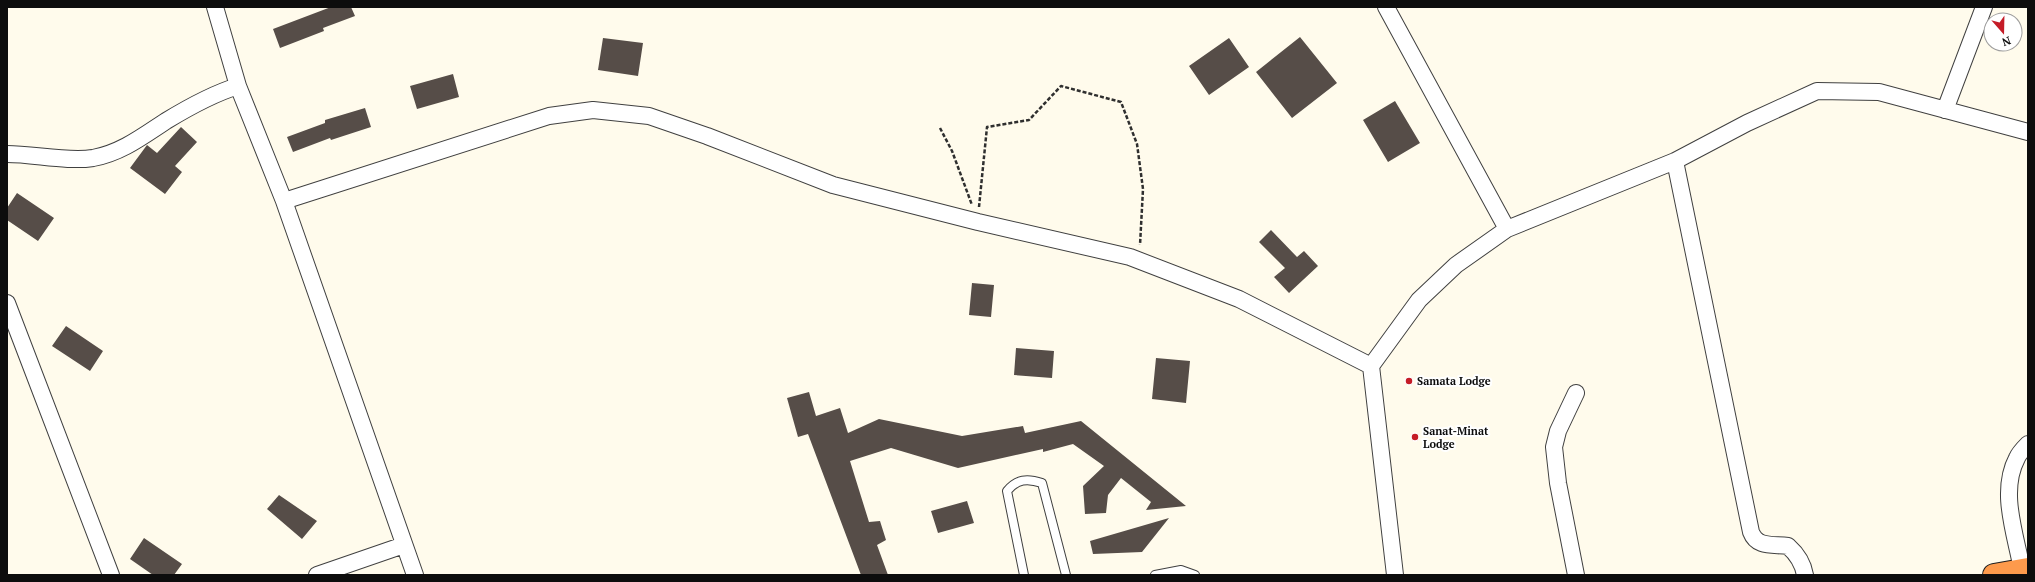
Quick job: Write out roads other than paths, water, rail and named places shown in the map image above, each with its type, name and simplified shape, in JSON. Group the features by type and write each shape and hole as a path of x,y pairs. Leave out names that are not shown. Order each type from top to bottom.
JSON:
{"highway":[{"path":"1994,575 2025,570"}],"street":[{"path":"1386,7 1507,229"},
{"path":"1945,110 1984,7"},
{"path":"220,12 238,86 284,202 415,575"},
{"path":"7,154 93,158 129,146 166,122 215,94 238,86"},
{"path":"1394,575 1371,366 1419,300 1456,266 1507,229 1675,161 1747,123 1817,91 1880,92 2028,132"},
{"path":"284,202 548,116 593,110 649,116 707,136 833,185 978,222 1130,257 1239,299 1371,366"},
{"path":"1675,161 1751,532 1754,539 1762,545 1788,546 1795,552 1803,566 1805,575"},
{"path":"7,303 111,575"},
{"path":"1576,393 1558,430 1554,448 1558,483 1576,575"},
{"path":"2025,570 2008,495 2010,477 2017,457 2028,444"},
{"path":"317,575 404,545"}],"lane":[{"path":"1024,575 1007,491 1014,483 1030,479 1042,483 1066,575"},
{"path":"1155,575 1181,570 1195,575"}],"place":[{"name":"Samata Lodge","path":"1409,381"},
{"name":"Sanat-Minat Lodge","path":"1415,437"}]}
